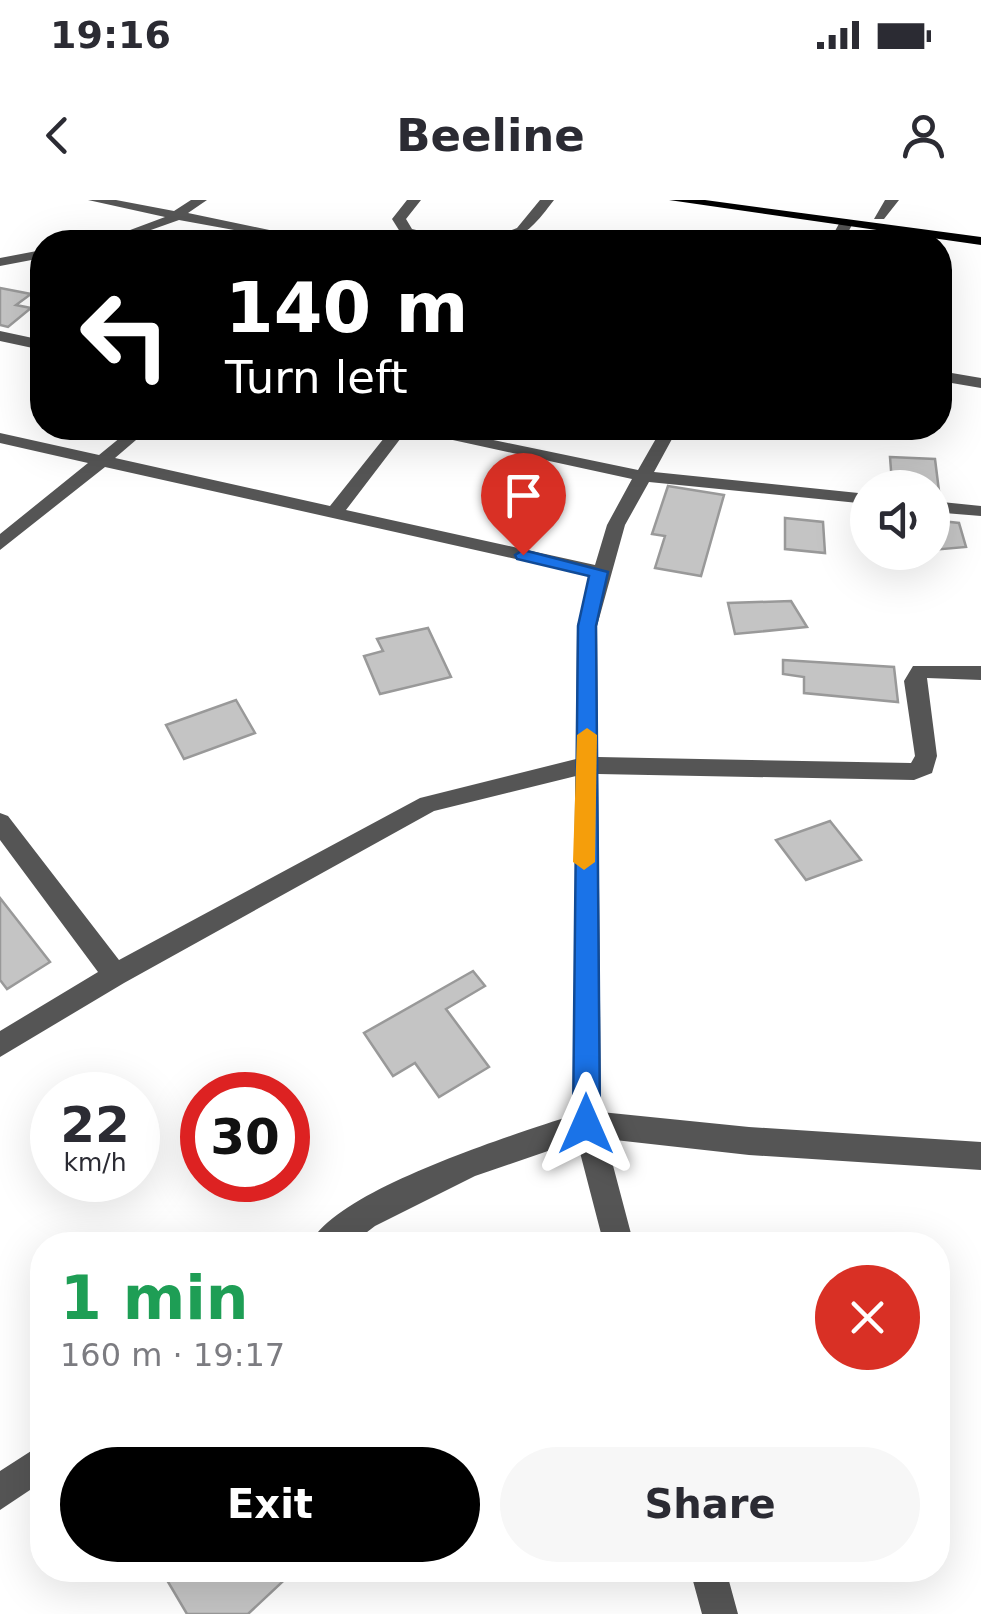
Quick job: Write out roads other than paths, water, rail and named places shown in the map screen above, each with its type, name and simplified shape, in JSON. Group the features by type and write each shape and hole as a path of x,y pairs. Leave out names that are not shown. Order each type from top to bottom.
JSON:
{"main road":[{"path":"676,200 902,230"},
{"path":"759,200 981,229"},
{"path":"952,236 981,240"}],"street":[{"path":"95,200 260,230"},
{"path":"138,230 181,214 200,200"},
{"path":"405,230 399,219 414,200"},
{"path":"523,230 546,200"},
{"path":"879,216 892,200"},
{"path":"842,230 846,223"},
{"path":"0,262 30,256"},
{"path":"0,336 30,342"},
{"path":"952,378 981,383"},
{"path":"0,438 599,572"},
{"path":"0,544 128,440"},
{"path":"334,513 391,440"},
{"path":"471,440 641,476 850,497"},
{"path":"616,1232 586,1124 587,626 599,572 616,524 663,440"},
{"path":"950,508 981,511"},
{"path":"0,1045 116,975 428,804 586,765 914,772 924,768 926,756 915,681 920,671 981,674"},
{"path":"0,822 116,975"},
{"path":"342,1232 364,1215 468,1164 586,1124 749,1141 981,1156"},
{"path":"0,1493 30,1470"},
{"path":"711,1582 720,1614"}]}
